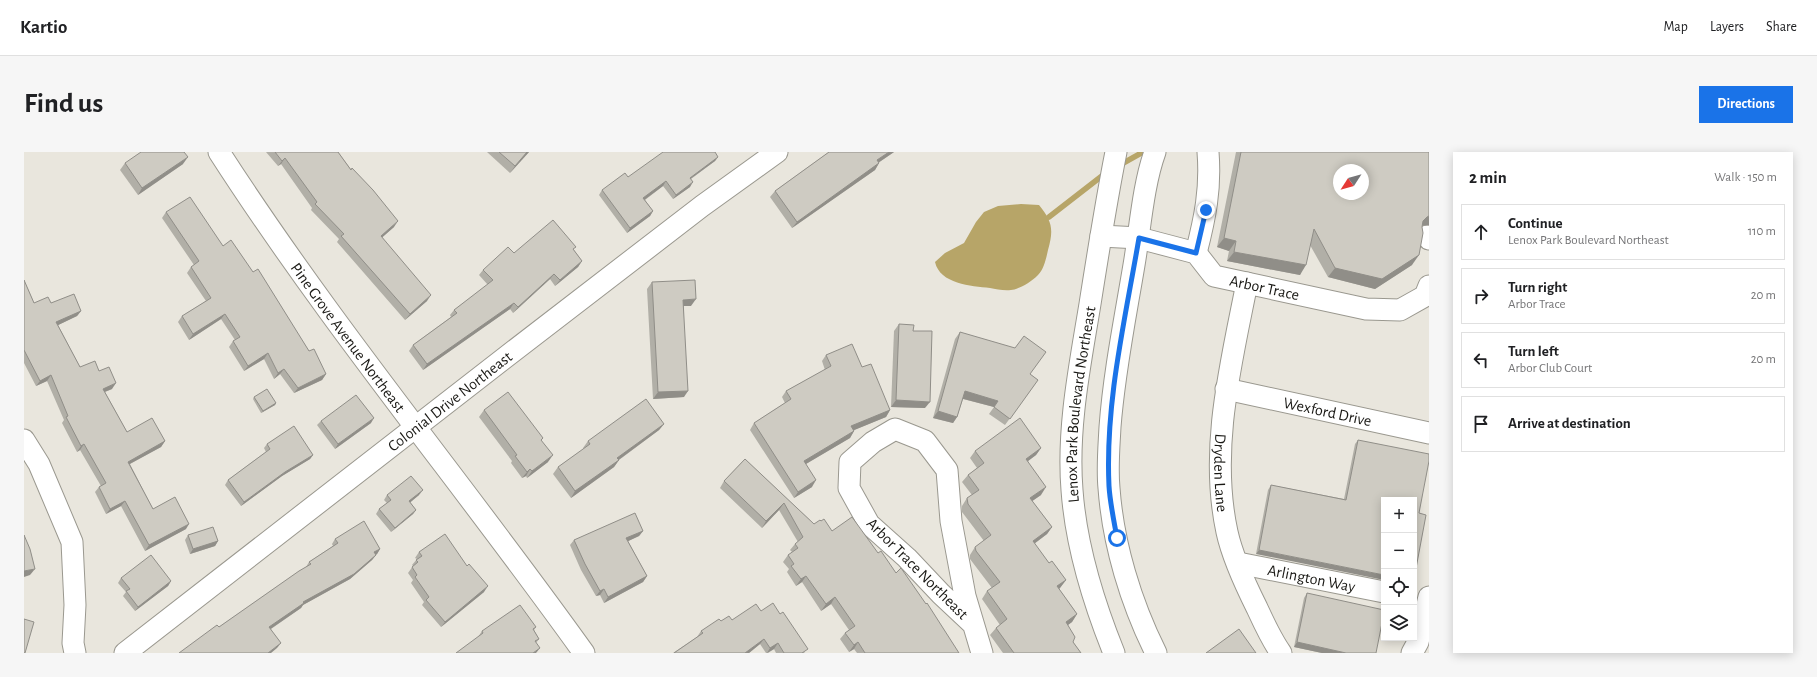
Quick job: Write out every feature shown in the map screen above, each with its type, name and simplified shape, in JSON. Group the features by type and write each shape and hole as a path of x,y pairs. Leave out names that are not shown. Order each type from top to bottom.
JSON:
{"street":[{"name":"Pine Grove Avenue Northeast","path":"219,152 263,220 416,427 520,564 584,653"},
{"name":"Colonial Drive Northeast","path":"125,653 702,206 777,152"},
{"name":"Lenox Park Boulevard Northeast","path":"1114,653 1092,592 1080,545 1072,490 1072,445 1076,385 1116,152"},
{"name":"Lenox Park Boulevard Northeast","path":"1155,152 1146,193 1113,390 1109,447 1109,488 1117,538 1128,582 1148,637 1156,653"},
{"path":"1101,236 1139,238 1196,253 1206,210 1209,170 1208,152"},
{"name":"Arbor Trace","path":"1196,253 1214,276 1366,309 1400,310 1425,296 1429,286"},
{"name":"Dryden Lane","path":"1247,283 1226,389 1220,473 1227,532 1248,590 1274,644 1281,653"},
{"name":"Wexford Drive","path":"1226,389 1429,433"},
{"name":"Arbor Trace Northeast","path":"973,624 869,524 849,488 850,462 873,442 895,429 925,441 947,470 951,521 966,596 982,653"},
{"path":"24,440 39,464 72,542 76,606 72,643 74,653 84,653"},
{"name":"Arlington Way","path":"1238,563 1381,591"},
{"path":"1412,653 1418,642 1424,599"}],"shaded area":[{"path":"1021,204 1039,205 1047,216 1051,226 1050,243 1042,270 1038,275 1025,285 1018,288 1003,290 966,285 943,275 935,262 945,253 964,243 976,222 984,212 998,206"}],"building":[{"path":"141,152 184,152 188,157 142,188 125,163"},
{"path":"275,152 338,152 351,170 352,168 373,190 398,221 381,236 431,295 410,314 341,236 344,234 315,204 317,202 285,158 282,161"},
{"path":"499,152 527,152 515,166"},
{"path":"663,152 715,152 718,157 690,178 693,182 676,195 666,181 643,198 653,211 630,228 602,190 625,173 628,177"},
{"path":"829,152 889,152 877,160 879,163 797,222 775,191"},
{"path":"1241,152 1429,152 1429,216 1423,221 1423,233 1419,255 1382,279 1335,268 1314,229 1306,265 1234,252 1236,241 1224,238"},
{"path":"190,197 223,246 231,240 253,272 258,269 309,351 314,349 326,374 298,388 284,369 278,373 268,353 248,366 233,341 240,337 225,314 193,334 182,316 211,298 191,267 199,261 166,212"},
{"path":"553,220 576,247 573,249 582,261 560,280 554,274 518,307 514,303 427,364 413,345 457,313 454,310 493,280 483,270 508,247 514,253"},
{"path":"24,280 34,303 48,297 51,303 74,294 81,311 56,322 80,367 95,361 99,371 109,367 116,383 103,389 127,432 152,418 165,441 128,462 153,509 175,497 189,524 149,545 125,501 110,509 99,487 106,483 84,444 81,446 66,417 68,416 51,375 40,381 24,350"},
{"path":"695,280 696,299 683,300 688,391 658,392 652,282"},
{"path":"899,324 914,325 913,331 932,331 930,402 896,400"},
{"path":"960,332 1015,348 1024,336 1046,352 1030,374 1038,380 1010,419 994,407 998,401 965,391 957,417 938,411"},
{"path":"852,344 862,367 871,364 890,410 851,426 854,431 804,461 816,480 798,492 754,423 791,399 786,391 831,366 826,355"},
{"path":"267,389 276,403 263,411 254,397"},
{"path":"508,392 543,438 541,440 553,455 532,471 530,469 527,472 515,456 517,455 484,410"},
{"path":"356,395 374,418 338,444 321,421"},
{"path":"646,399 664,424 617,458 619,460 575,491 558,467 590,444 588,441"},
{"path":"1020,418 1041,448 1026,459 1046,487 1030,498 1052,527 1033,541 1049,563 1052,561 1066,580 1057,586 1077,614 1066,622 1075,637 1073,642 1081,653 1014,653 996,628 1007,619 987,591 1000,582 976,551 975,547 991,535 968,504 967,498 979,490 968,475 984,463 975,451"},
{"path":"294,426 313,455 285,472 244,502 228,480 270,449 267,444"},
{"path":"1358,440 1429,454 1419,513 1426,515 1417,563 1417,497 1381,497 1381,574 1259,550 1271,485 1346,500"},
{"path":"745,459 814,524 824,519 832,531 852,517 878,553 881,551 896,573 901,568 926,604 927,603 959,653 865,653 858,642 854,645 845,633 855,626 835,597 826,604 806,576 801,579 791,566 794,564 788,555 798,548 795,544 803,537 784,503 766,521 724,481"},
{"path":"411,476 423,490 409,501 416,510 395,528 379,509 391,500 387,495"},
{"path":"635,513 643,531 626,538 647,576 608,597 604,589 600,591 574,540"},
{"path":"364,521 380,549 374,552 376,555 354,574 303,602 304,603 269,627 281,643 268,653 179,653 217,625 219,627 311,564 309,562 338,543 335,539"},
{"path":"213,527 218,541 193,549 188,535"},
{"path":"445,534 467,566 469,564 488,586 445,622 426,600 429,597 415,577 417,575 412,567 418,562 416,560 422,556 419,552"},
{"path":"24,535 30,549 35,569 24,571"},
{"path":"151,555 171,581 138,607 126,591 130,589 121,578"},
{"path":"1307,593 1381,609 1381,628 1376,653 1346,653 1297,642"},
{"path":"773,603 780,614 783,612 808,649 802,653 784,653 778,643 770,648 764,639 745,653 674,653 703,633 701,631 719,619 721,621 729,616 732,620 756,604 761,611"},
{"path":"520,605 536,627 533,629 539,639 535,641 540,648 533,653 456,653 483,633 482,631"},
{"path":"24,619 34,622 25,653 24,653"},
{"path":"1239,629 1256,653 1206,653"}],"waterway":[{"path":"1118,166 1143,152"},
{"path":"1049,217 1107,172"}],"route":[{"path":"1117,538 1109,488 1109,447 1113,390 1139,238 1196,253 1206,210"}]}
